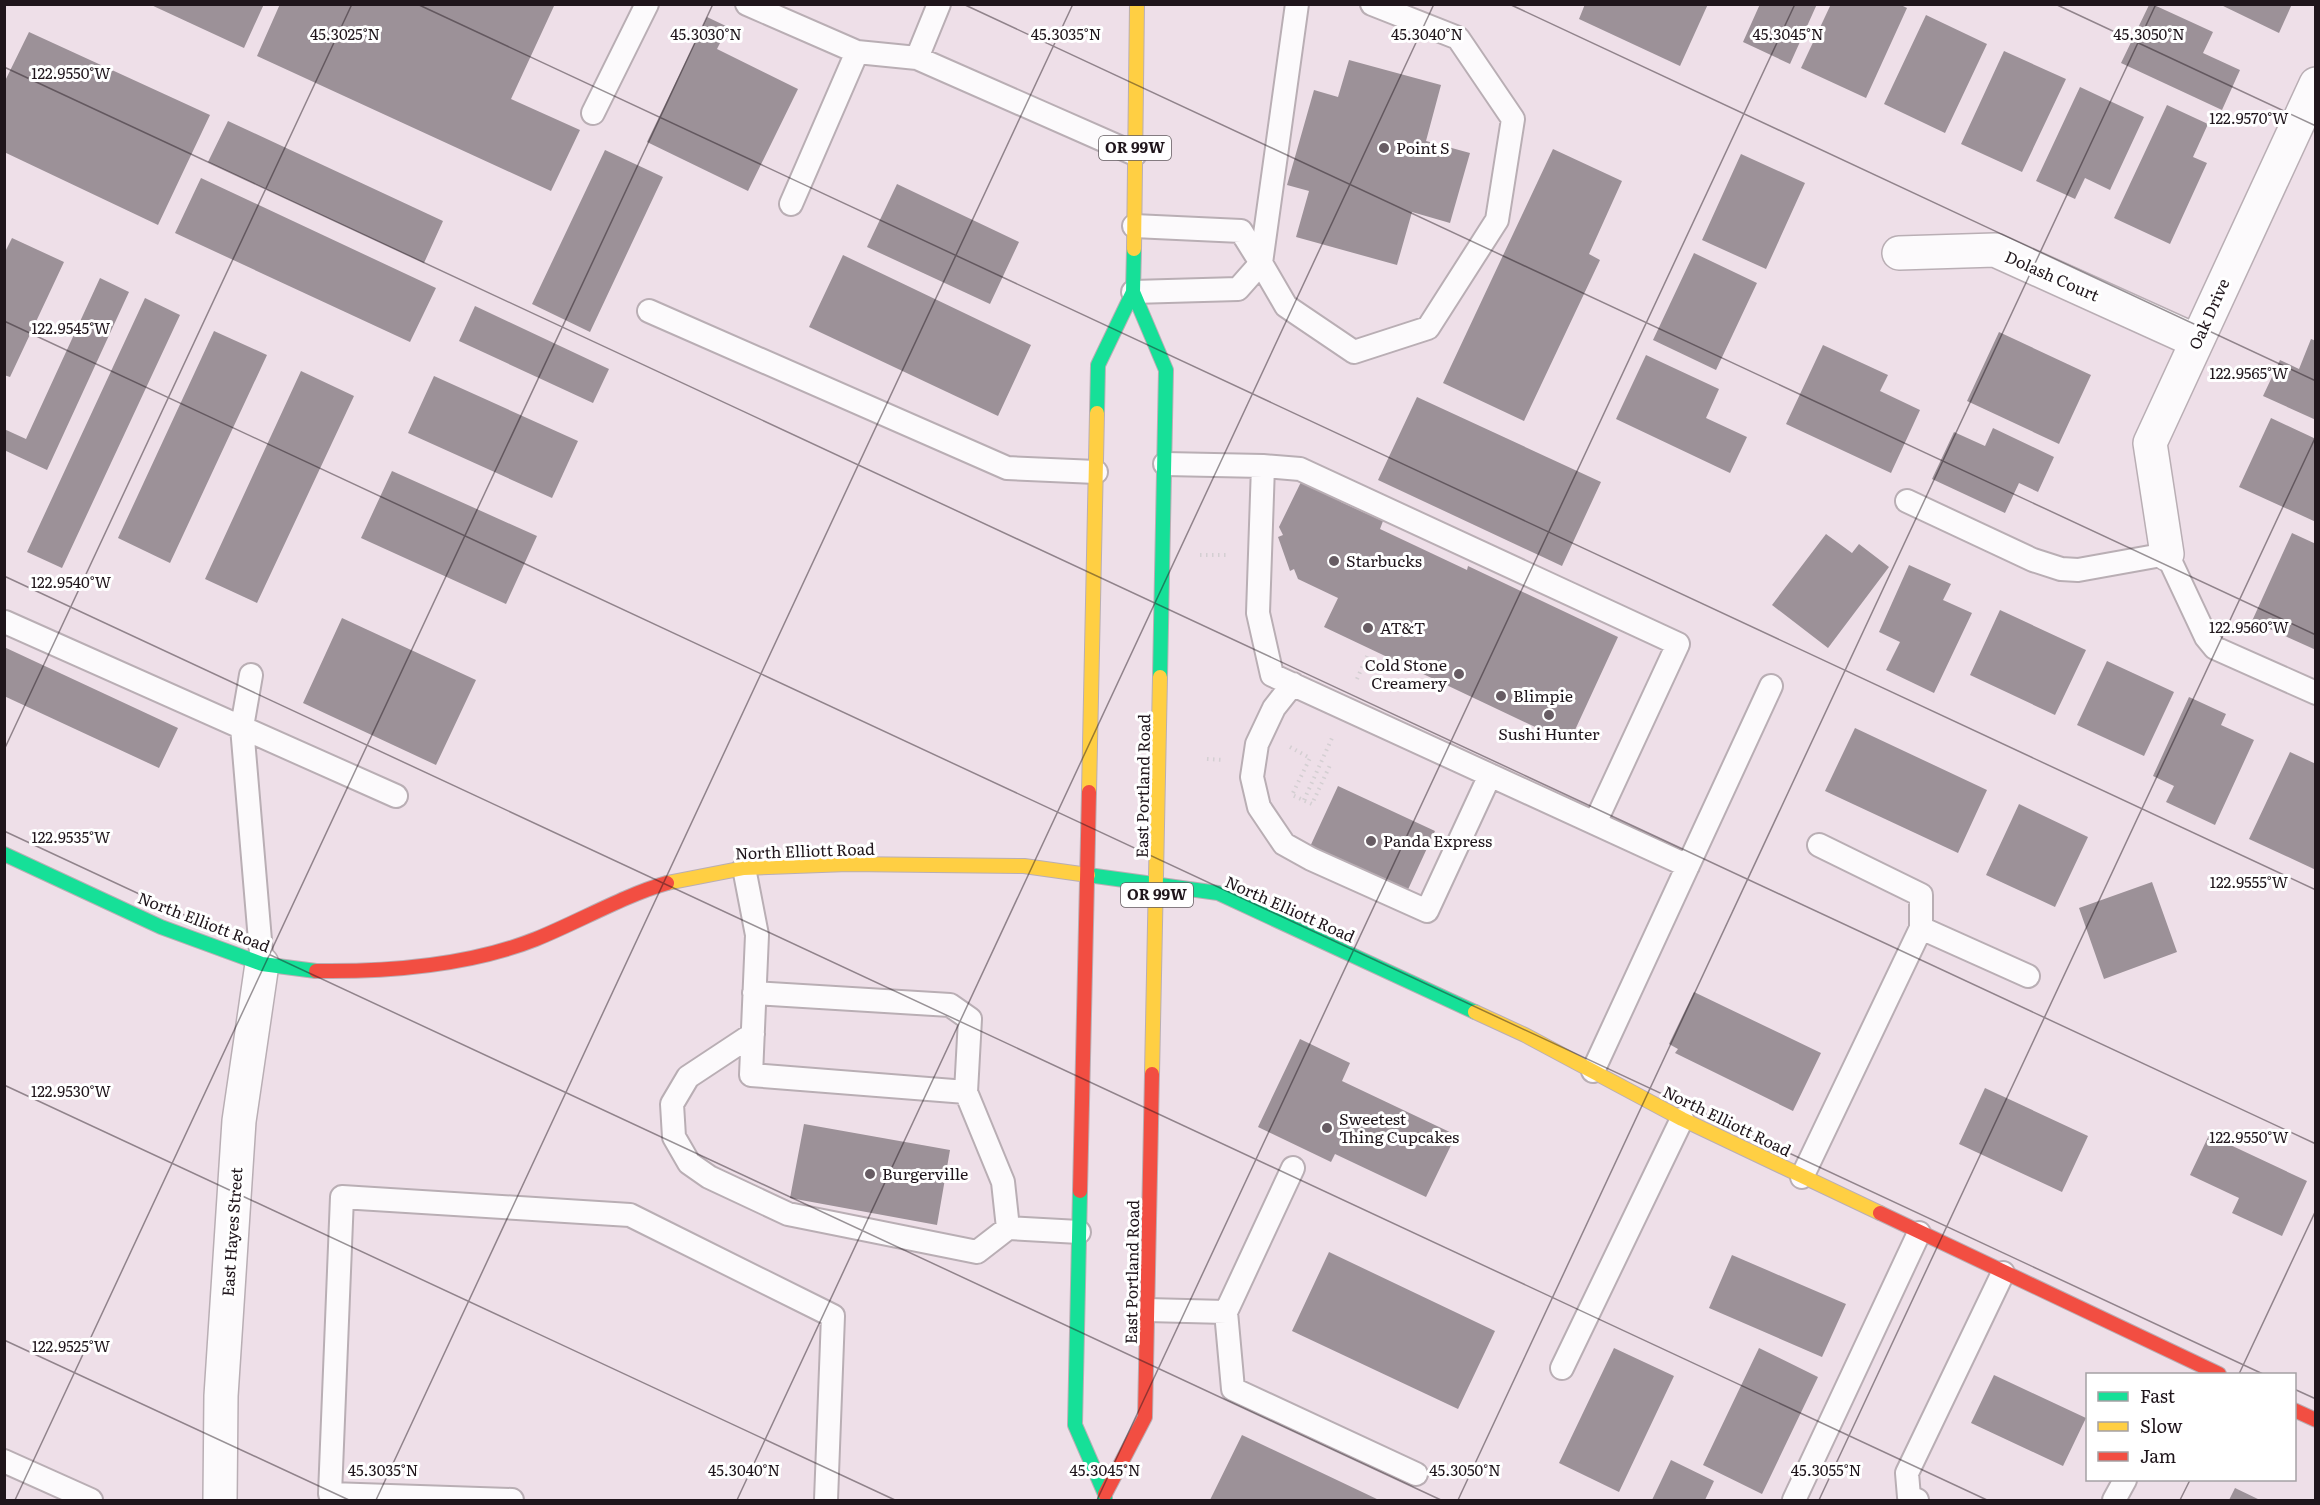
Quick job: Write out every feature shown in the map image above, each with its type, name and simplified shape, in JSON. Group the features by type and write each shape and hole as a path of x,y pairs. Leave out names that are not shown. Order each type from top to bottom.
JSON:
{"main road":[{"name":"East Portland Road","path":"1105,1497 1145,1417 1157,884 1166,370 1133,292 1137,4"},
{"name":"East Portland Road","path":"1105,1497 1075,1425 1098,365 1133,292"},
{"name":"North Elliott Road","path":"4,854 161,927 262,964 316,971 371,971 478,957 534,940 664,884 744,868 848,864 1024,866 1218,893 1525,1035 1682,1119 2003,1273 2183,1367 2214,1373"},
{"path":"2296,1410 2316,1420"}],"street":[{"name":"Oak Drive","path":"2167,554 2150,443 2316,84"},
{"name":"Dolash Court","path":"1899,253 1995,250 2196,341"},
{"name":"East Hayes Street","path":"220,1500 221,1396 240,1121 262,964"}],"lane":[{"path":"593,113 647,4"},
{"path":"747,4 857,52 917,58 1135,154"},
{"path":"917,58 939,4"},
{"path":"1133,292 1238,290 1261,263 1298,4"},
{"path":"1134,226 1241,231 1286,306 1354,352 1428,328 1497,220 1513,119 1458,38 1372,4"},
{"path":"791,204 857,52"},
{"path":"649,311 1007,468 1096,472"},
{"path":"1165,464 1300,469 1678,644 1594,823"},
{"path":"1263,466 1258,613 1272,675 1688,866"},
{"path":"1907,501 2033,560 2061,569 2078,570 2167,554 2206,637 2215,648 2316,693"},
{"path":"5,621 396,796"},
{"path":"252,675 242,727 262,964"},
{"path":"1293,684 1274,708 1257,744 1252,777 1259,807 1284,844 1311,859 1427,910 1490,775"},
{"path":"1593,1071 1771,686"},
{"path":"1802,1177 1921,928 1922,896 1819,845"},
{"path":"744,868 757,935 751,1075 966,1092"},
{"path":"1921,928 2028,976"},
{"path":"754,993 950,1005 970,1019 966,1092 1003,1182 1008,1227"},
{"path":"753,1034 687,1077 672,1104 674,1137 689,1163 710,1177 788,1214 977,1252 1008,1227 1079,1232"},
{"path":"1562,1368 1682,1119"},
{"path":"1293,1168 1226,1312 1233,1389 1416,1474"},
{"path":"512,1500 330,1494 342,1197 630,1215 833,1316 826,1500"},
{"path":"1794,1500 1919,1233"},
{"path":"1917,1500 1909,1497 1907,1473 2003,1273"},
{"path":"1147,1310 1226,1312"},
{"path":"4,1461 91,1500"},
{"path":"2114,1500 2124,1481"}],"path":[{"path":"1200,555 1236,555"},
{"path":"1355,682 1367,656"},
{"path":"1284,754 1288,746 1310,758 1292,795 1312,804 1332,764"},
{"path":"1304,800 1326,754"}],"building":[{"path":"149,4 264,4 244,48"},
{"path":"280,4 554,6 511,99 580,130 551,191 257,56"},
{"path":"1585,4 1708,4 1680,66 1579,19"},
{"path":"1760,4 1817,4 1790,64 1743,42"},
{"path":"1831,4 1899,4 1907,8 1866,98 1801,68"},
{"path":"2219,4 2292,4 2279,33"},
{"path":"2149,5 2154,5 2213,32 2203,53 2240,70 2222,110 2121,63"},
{"path":"1926,15 1987,44 1945,133 1884,104"},
{"path":"707,17 728,27 717,49 798,89 748,191 647,142"},
{"path":"29,32 210,115 158,225 4,152 4,83"},
{"path":"2004,51 2066,79 2022,172 1961,144"},
{"path":"1349,60 1441,85 1426,141 1470,153 1450,223 1412,212 1397,265 1296,237 1309,191 1287,185 1314,90 1338,97"},
{"path":"2080,87 2144,117 2110,190 2085,178 2075,199 2036,181"},
{"path":"2167,105 2208,124 2193,157 2207,163 2170,244 2114,218"},
{"path":"228,121 443,221 424,263 208,162"},
{"path":"1553,149 1622,181 1589,254 1600,260 1524,421 1443,383"},
{"path":"605,150 663,177 590,332 532,304"},
{"path":"1741,154 1805,183 1766,269 1702,240"},
{"path":"201,178 436,288 410,342 175,233"},
{"path":"897,184 1019,242 990,304 867,247"},
{"path":"12,238 64,262 10,377 4,375 4,254"},
{"path":"1694,253 1757,283 1716,370 1653,340"},
{"path":"843,255 1031,345 998,416 809,327"},
{"path":"100,278 129,292 47,470 4,450 4,429 26,439"},
{"path":"145,298 180,315 62,568 27,552"},
{"path":"475,306 609,369 593,403 459,341"},
{"path":"214,331 267,355 170,563 118,538"},
{"path":"1999,332 2091,375 2059,444 1967,401"},
{"path":"2311,339 2316,341 2316,420 2263,396 2280,360 2299,369"},
{"path":"1823,345 1888,375 1880,391 1920,410 1891,473 1786,424"},
{"path":"1646,355 1719,389 1706,418 1747,437 1730,473 1616,419"},
{"path":"301,371 354,396 257,603 205,579"},
{"path":"434,376 578,441 552,498 408,433"},
{"path":"1417,397 1601,482 1562,566 1378,480"},
{"path":"2271,418 2316,439 2316,522 2239,487"},
{"path":"1993,428 2054,457 2038,492 2019,483 2005,513 1932,479 1954,432 1985,446"},
{"path":"392,471 537,536 506,604 361,538"},
{"path":"1301,482 1329,496 1333,487 1345,492 1341,502 1383,521 1380,529 1467,570 1468,566 1618,637 1569,743 1324,627 1338,598 1298,579 1294,569 1290,571 1278,537 1283,535 1279,527"},
{"path":"2292,533 2316,544 2316,650 2252,621"},
{"path":"1826,534 1852,553 1859,544 1889,567 1828,648 1772,605"},
{"path":"1909,565 1951,584 1943,600 1972,613 1934,693 1886,670 1900,642 1879,632"},
{"path":"2000,610 2086,650 2055,715 1970,675"},
{"path":"342,618 476,680 436,765 303,703"},
{"path":"4,647 178,728 159,768 4,696"},
{"path":"2107,661 2174,692 2144,756 2077,725"},
{"path":"2189,697 2226,714 2221,725 2254,740 2215,825 2166,802 2174,786 2153,776"},
{"path":"1855,728 1987,790 1958,853 1825,791"},
{"path":"2290,752 2316,764 2316,870 2249,839"},
{"name":"Panda Express","path":"1338,786 1435,831 1405,896 1308,851"},
{"path":"2019,804 2088,837 2055,907 1986,875"},
{"path":"2152,882 2177,952 2104,979 2079,908"},
{"path":"1694,992 1821,1053 1793,1111 1675,1053 1678,1049 1669,1044"},
{"path":"1300,1039 1350,1063 1342,1081 1456,1135 1426,1197 1335,1154 1331,1162 1258,1127"},
{"path":"1985,1088 2088,1136 2062,1192 1959,1144"},
{"name":"Burgerville","path":"804,1124 950,1150 937,1225 790,1198"},
{"path":"2209,1135 2307,1181 2282,1236 2232,1213 2239,1198 2190,1175"},
{"path":"1329,1252 1495,1331 1458,1409 1292,1331"},
{"path":"1732,1255 1846,1304 1822,1357 1709,1308"},
{"path":"1614,1348 1674,1376 1619,1492 1559,1463"},
{"path":"1759,1348 1818,1377 1762,1494 1703,1465"},
{"path":"1994,1375 2086,1418 2063,1466 1971,1423"},
{"path":"1242,1435 1379,1500 1210,1500"},
{"path":"1671,1460 1714,1481 1705,1500 1652,1500"},
{"path":"2235,1488 2260,1500 2229,1500"}],"traffic: fast":[{"path":"1134,249 1133,292 1166,370 1160,677"},
{"path":"1097,413 1098,365 1133,292"},
{"path":"4,854 161,927 262,964 316,971"},
{"path":"1088,875 1218,893 1475,1012"},
{"path":"1080,1191 1075,1425 1105,1494 1105,1500"}],"traffic: slow":[{"path":"1134,249 1137,4"},
{"path":"1089,792 1097,413"},
{"path":"1152,1074 1160,677"},
{"path":"667,883 744,868 848,864 1024,866 1088,875"},
{"path":"1475,1012 1525,1035 1682,1119 1880,1213"}],"traffic: jam":[{"path":"1080,1191 1089,792"},
{"path":"316,971 428,966 483,956 536,939 635,894 667,883"},
{"path":"1105,1494 1145,1417 1152,1074"},
{"path":"1880,1213 2217,1373"},
{"path":"2296,1411 2316,1420"}],"place":[{"name":"Point S","path":"1384,148"},
{"name":"Starbucks","path":"1334,561"},
{"name":"AT&T","path":"1368,628"},
{"name":"Cold Stone Creamery","path":"1459,674"},
{"name":"Blimpie","path":"1501,696"},
{"name":"Sushi Hunter","path":"1549,715"},
{"name":"Panda Express","path":"1371,841"},
{"name":"Sweetest Thing Cupcakes","path":"1327,1128"},
{"name":"Burgerville","path":"870,1174"}]}
